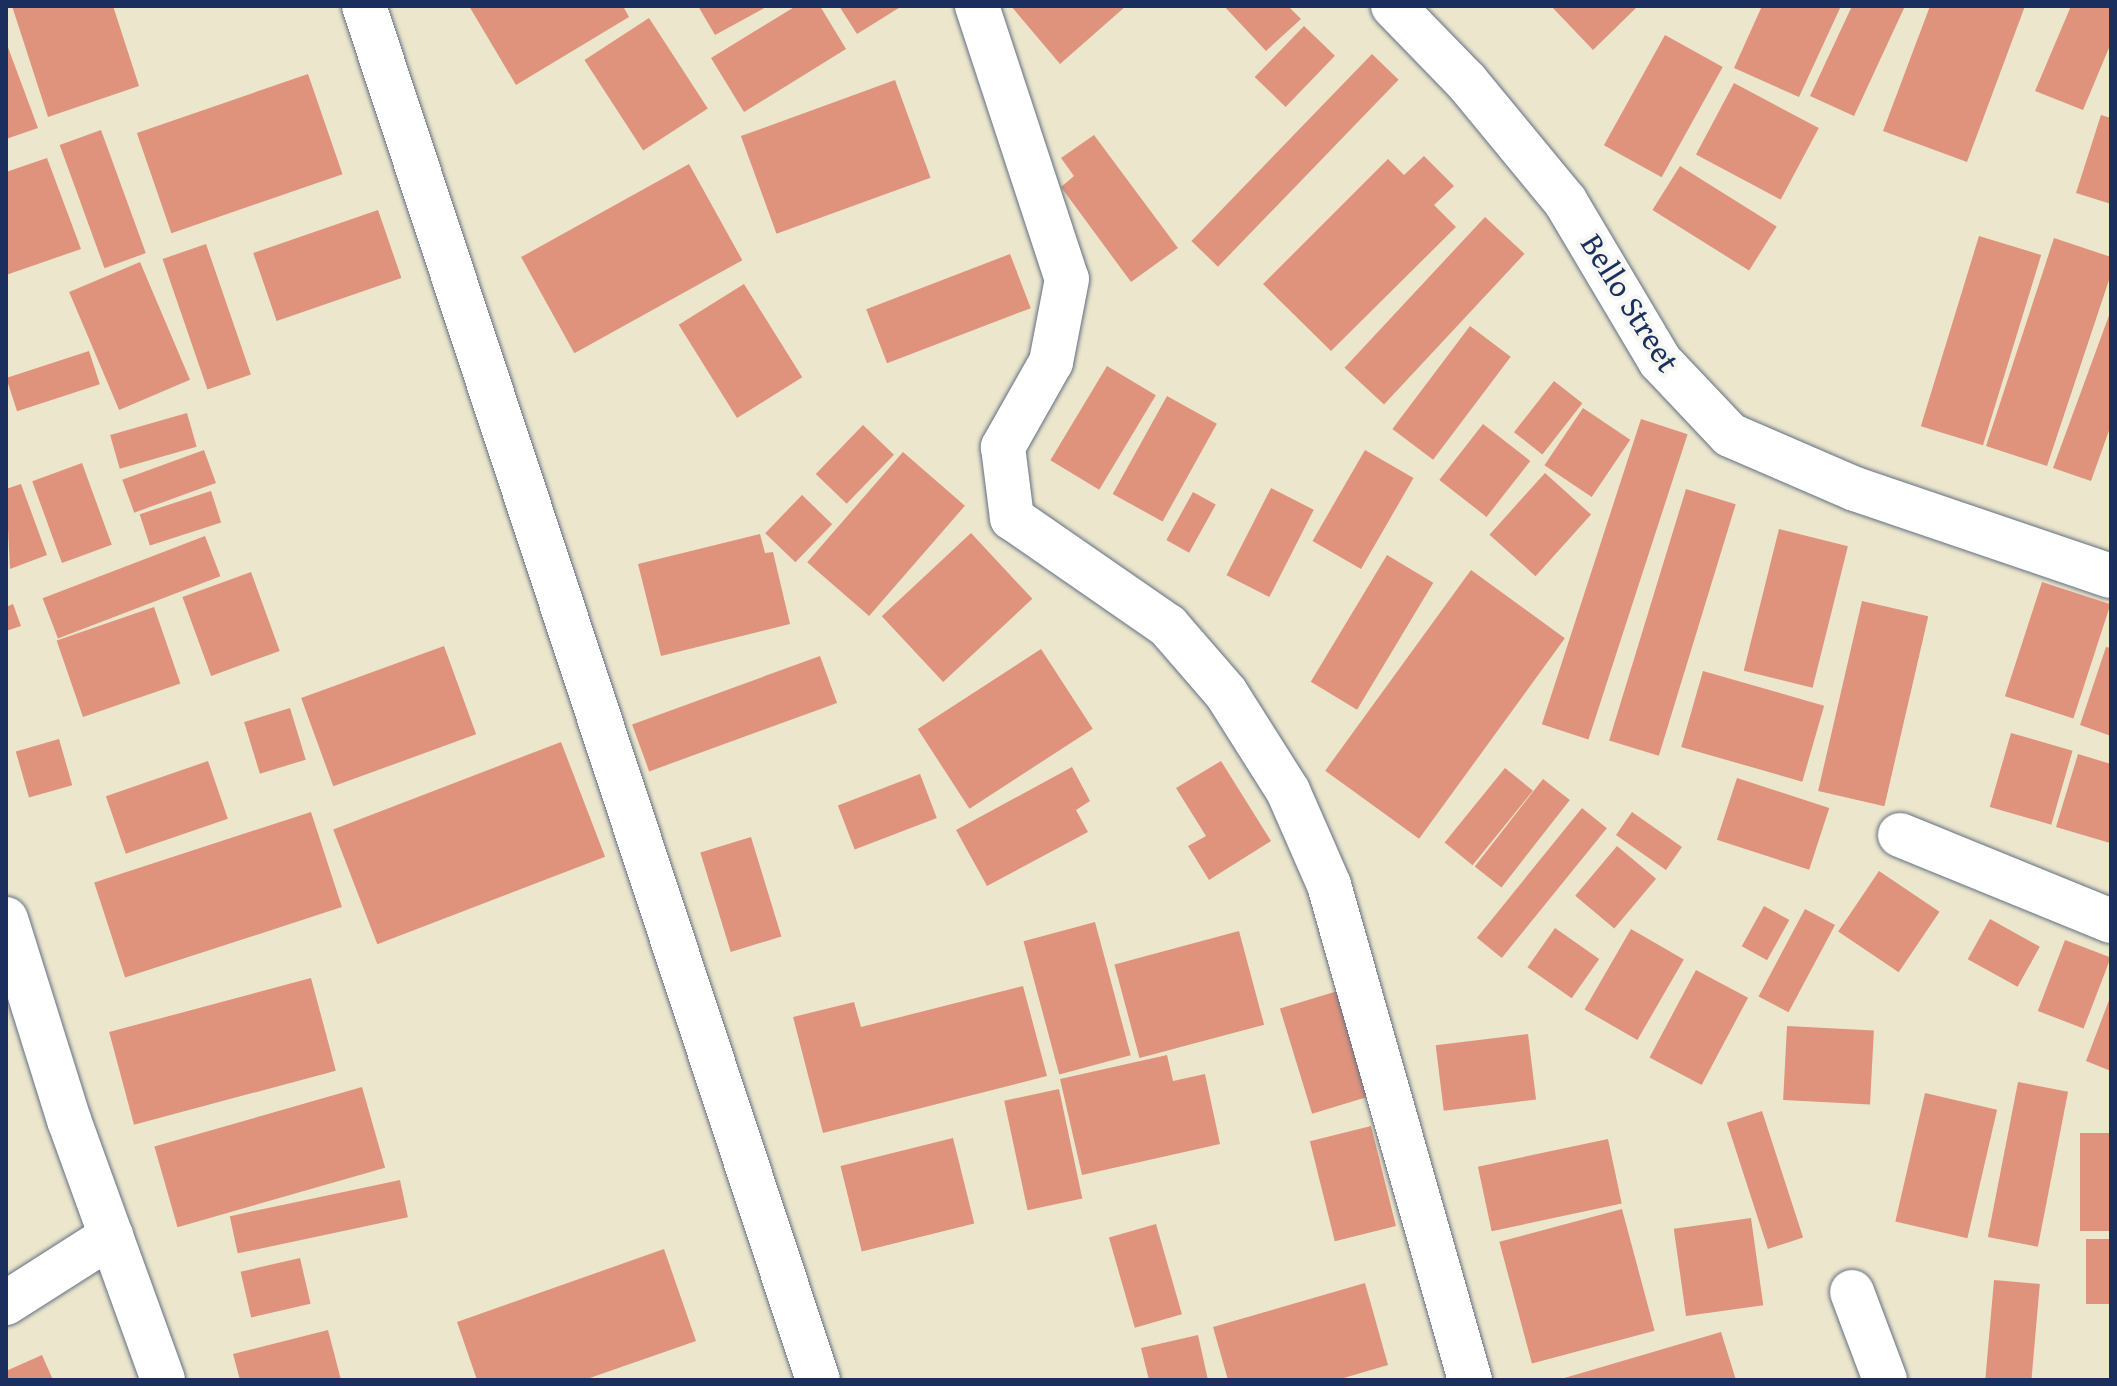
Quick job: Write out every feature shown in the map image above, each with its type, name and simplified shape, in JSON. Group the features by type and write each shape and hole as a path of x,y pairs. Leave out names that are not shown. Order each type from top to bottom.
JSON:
{"street":[{"path":"364,6 818,1380"},
{"path":"977,6 1067,279 1051,362 1003,447 1012,518 1168,626 1226,693 1288,791 1329,885 1470,1380"},
{"name":"Bello Street","path":"1393,6 1466,81 1565,201 1660,361 1730,435 1855,489 2111,576"},
{"path":"1900,835 2110,918"},
{"path":"6,919 111,1236 163,1380"},
{"path":"6,1303 111,1236"},
{"path":"1852,1292 1885,1380"}],"building":[{"path":"12,6 113,6 139,86 48,117"},
{"path":"469,6 623,6 629,17 516,85"},
{"path":"698,6 768,6 715,35"},
{"path":"796,6 820,6 846,49 744,112 711,58"},
{"path":"839,6 902,6 857,34"},
{"path":"1011,6 1126,6 1060,64"},
{"path":"1224,6 1288,6 1301,19 1266,51"},
{"path":"1551,6 1638,6 1593,50"},
{"path":"1762,6 1841,6 1799,97 1734,68"},
{"path":"1852,6 1905,6 1854,116 1810,96"},
{"path":"1930,6 2025,6 1967,162 1883,131"},
{"path":"2071,6 2111,6 2111,43 2083,110 2035,91"},
{"path":"649,18 708,109 643,151 584,60"},
{"path":"1304,26 1335,56 1286,107 1255,77"},
{"path":"1665,35 1723,67 1662,177 1604,145"},
{"path":"6,42 38,128 6,139"},
{"path":"1372,54 1399,80 1218,267 1191,241"},
{"path":"308,74 343,174 171,233 137,133"},
{"path":"895,80 931,178 776,234 741,136"},
{"path":"1734,83 1819,128 1781,200 1696,155"},
{"path":"2101,115 2111,118 2111,204 2076,193"},
{"path":"101,130 146,253 104,268 60,145"},
{"path":"1094,135 1178,248 1131,282 1061,187 1074,176 1061,158"},
{"path":"1424,156 1454,186 1434,205 1456,227 1331,351 1263,284 1388,159 1404,175"},
{"path":"47,158 81,249 6,275 6,172"},
{"path":"689,164 742,260 574,353 521,257"},
{"path":"1680,166 1777,226 1749,271 1652,210"},
{"path":"378,210 401,278 277,321 253,253"},
{"path":"1485,217 1524,254 1384,404 1345,368"},
{"path":"1979,236 2041,255 1983,445 1921,426"},
{"path":"2054,238 2111,257 2111,274 2047,466 1986,446"},
{"path":"206,244 251,374 207,389 163,259"},
{"path":"1010,254 1031,308 887,363 866,309"},
{"path":"140,262 190,380 119,410 69,292"},
{"path":"744,284 802,377 737,418 679,325"},
{"path":"2111,310 2111,425 2091,481 2053,468"},
{"path":"1470,326 1511,357 1433,460 1392,429"},
{"path":"89,351 100,384 17,411 6,378"},
{"path":"1107,366 1156,395 1099,490 1050,460"},
{"path":"1554,381 1582,403 1542,454 1514,432"},
{"path":"1167,396 1217,424 1163,522 1113,494"},
{"path":"1583,408 1630,440 1592,497 1544,465"},
{"path":"187,413 197,447 120,469 110,435"},
{"path":"1641,419 1688,434 1588,739 1542,724"},
{"path":"1483,424 1530,461 1487,517 1439,480"},
{"path":"863,425 894,455 847,504 816,474"},
{"path":"204,450 216,483 134,513 122,480"},
{"path":"1365,450 1413,478 1361,569 1312,541"},
{"path":"903,452 965,506 869,616 807,562"},
{"path":"82,463 112,545 62,563 32,481"},
{"path":"1545,473 1591,514 1536,576 1489,535"},
{"path":"21,484 47,555 10,569 6,489"},
{"path":"1271,488 1314,510 1269,597 1227,575"},
{"path":"1686,489 1736,504 1659,756 1609,741"},
{"path":"211,491 221,522 150,546 140,514"},
{"path":"1193,492 1216,505 1189,553 1166,540"},
{"path":"802,495 832,524 795,562 765,533"},
{"path":"1779,529 1848,546 1813,688 1744,671"},
{"path":"971,533 1032,599 943,682 882,616"},
{"path":"760,534 765,553 773,552 790,624 661,656 638,564"},
{"path":"205,536 220,576 58,638 43,598"},
{"path":"1387,555 1433,583 1357,710 1311,682"},
{"path":"1471,570 1565,638 1419,839 1325,771"},
{"path":"251,572 280,651 211,676 182,597"},
{"path":"2042,582 2110,604 2073,718 2005,696"},
{"path":"1862,601 1928,616 1884,806 1818,791"},
{"path":"13,604 21,626 6,631 6,607"},
{"path":"154,607 180,684 83,717 57,641"},
{"path":"444,646 476,734 333,786 301,698"},
{"path":"2106,647 2111,648 2111,736 2080,725"},
{"path":"1041,649 1093,729 969,809 918,729"},
{"path":"820,656 837,703 649,771 632,724"},
{"path":"1703,671 1824,706 1802,782 1681,747"},
{"path":"290,708 306,760 260,774 244,722"},
{"path":"2011,733 2073,751 2051,825 1990,807"},
{"path":"59,739 72,785 29,798 16,751"},
{"path":"561,742 605,857 377,944 333,829"},
{"path":"2078,754 2111,764 2110,843 2056,827"},
{"path":"208,761 228,819 126,854 106,796"},
{"path":"1221,761 1271,841 1209,880 1188,846 1206,836 1176,788"},
{"path":"1072,767 1090,801 1076,810 1088,832 987,886 956,830"},
{"path":"1505,768 1533,791 1473,865 1445,843"},
{"path":"920,774 937,818 855,849 838,806"},
{"path":"1737,778 1829,808 1809,870 1717,840"},
{"path":"1543,779 1570,800 1501,887 1475,866"},
{"path":"1582,808 1607,828 1502,958 1477,938"},
{"path":"311,812 342,907 125,978 94,882"},
{"path":"1632,812 1682,847 1666,870 1616,835"},
{"path":"751,837 781,936 731,952 700,852"},
{"path":"1617,846 1656,879 1614,929 1575,896"},
{"path":"1879,871 1940,912 1899,972 1838,932"},
{"path":"1764,906 1789,920 1767,960 1742,946"},
{"path":"1805,909 1835,925 1789,1012 1759,996"},
{"path":"1990,919 2040,947 2018,987 1968,959"},
{"path":"1095,922 1131,1055 1059,1074 1024,941"},
{"path":"1555,928 1599,959 1572,998 1527,967"},
{"path":"1631,929 1684,959 1637,1040 1584,1010"},
{"path":"1239,931 1264,1025 1140,1058 1114,964"},
{"path":"2065,940 2111,958 2084,1029 2038,1011"},
{"path":"1696,970 1748,998 1702,1085 1650,1057"},
{"path":"311,978 336,1071 134,1125 109,1032"},
{"path":"1023,986 1047,1076 823,1133 793,1017 854,1002 861,1027"},
{"path":"1344,989 1376,1094 1312,1114 1280,1009"},
{"path":"2111,995 2111,1071 2086,1061"},
{"path":"1787,1026 1874,1031 1870,1104 1783,1100"},
{"path":"1528,1034 1536,1100 1444,1111 1436,1045"},
{"path":"1167,1055 1173,1081 1205,1074 1220,1144 1082,1175 1060,1079"},
{"path":"2018,1082 2068,1092 2038,1247 1988,1237"},
{"path":"362,1087 385,1168 178,1227 154,1147"},
{"path":"1059,1089 1082,1199 1028,1210 1004,1101"},
{"path":"1925,1093 1997,1110 1967,1238 1895,1222"},
{"path":"1762,1111 1803,1237 1768,1249 1727,1122"},
{"path":"1371,1126 1396,1226 1335,1241 1310,1141"},
{"path":"2080,1133 2111,1133 2111,1231 2080,1231"},
{"path":"953,1138 974,1223 862,1251 840,1166"},
{"path":"1608,1139 1622,1204 1492,1231 1478,1167"},
{"path":"400,1180 408,1217 238,1253 230,1216"},
{"path":"1622,1209 1655,1331 1532,1364 1499,1242"},
{"path":"1751,1218 1763,1305 1686,1316 1674,1229"},
{"path":"1156,1224 1182,1314 1135,1328 1109,1238"},
{"path":"2086,1239 2111,1239 2111,1304 2086,1304"},
{"path":"664,1249 696,1341 584,1380 477,1380 457,1322"},
{"path":"300,1258 311,1304 251,1318 241,1272"},
{"path":"1994,1280 2040,1284 2031,1380 1985,1380"},
{"path":"1365,1283 1388,1365 1337,1380 1228,1380 1213,1327"},
{"path":"328,1330 341,1380 240,1380 233,1354"},
{"path":"1721,1332 1736,1380 1561,1380 1561,1379"},
{"path":"1198,1335 1208,1380 1149,1380 1141,1348"},
{"path":"42,1355 53,1380 6,1380 6,1371"}]}
